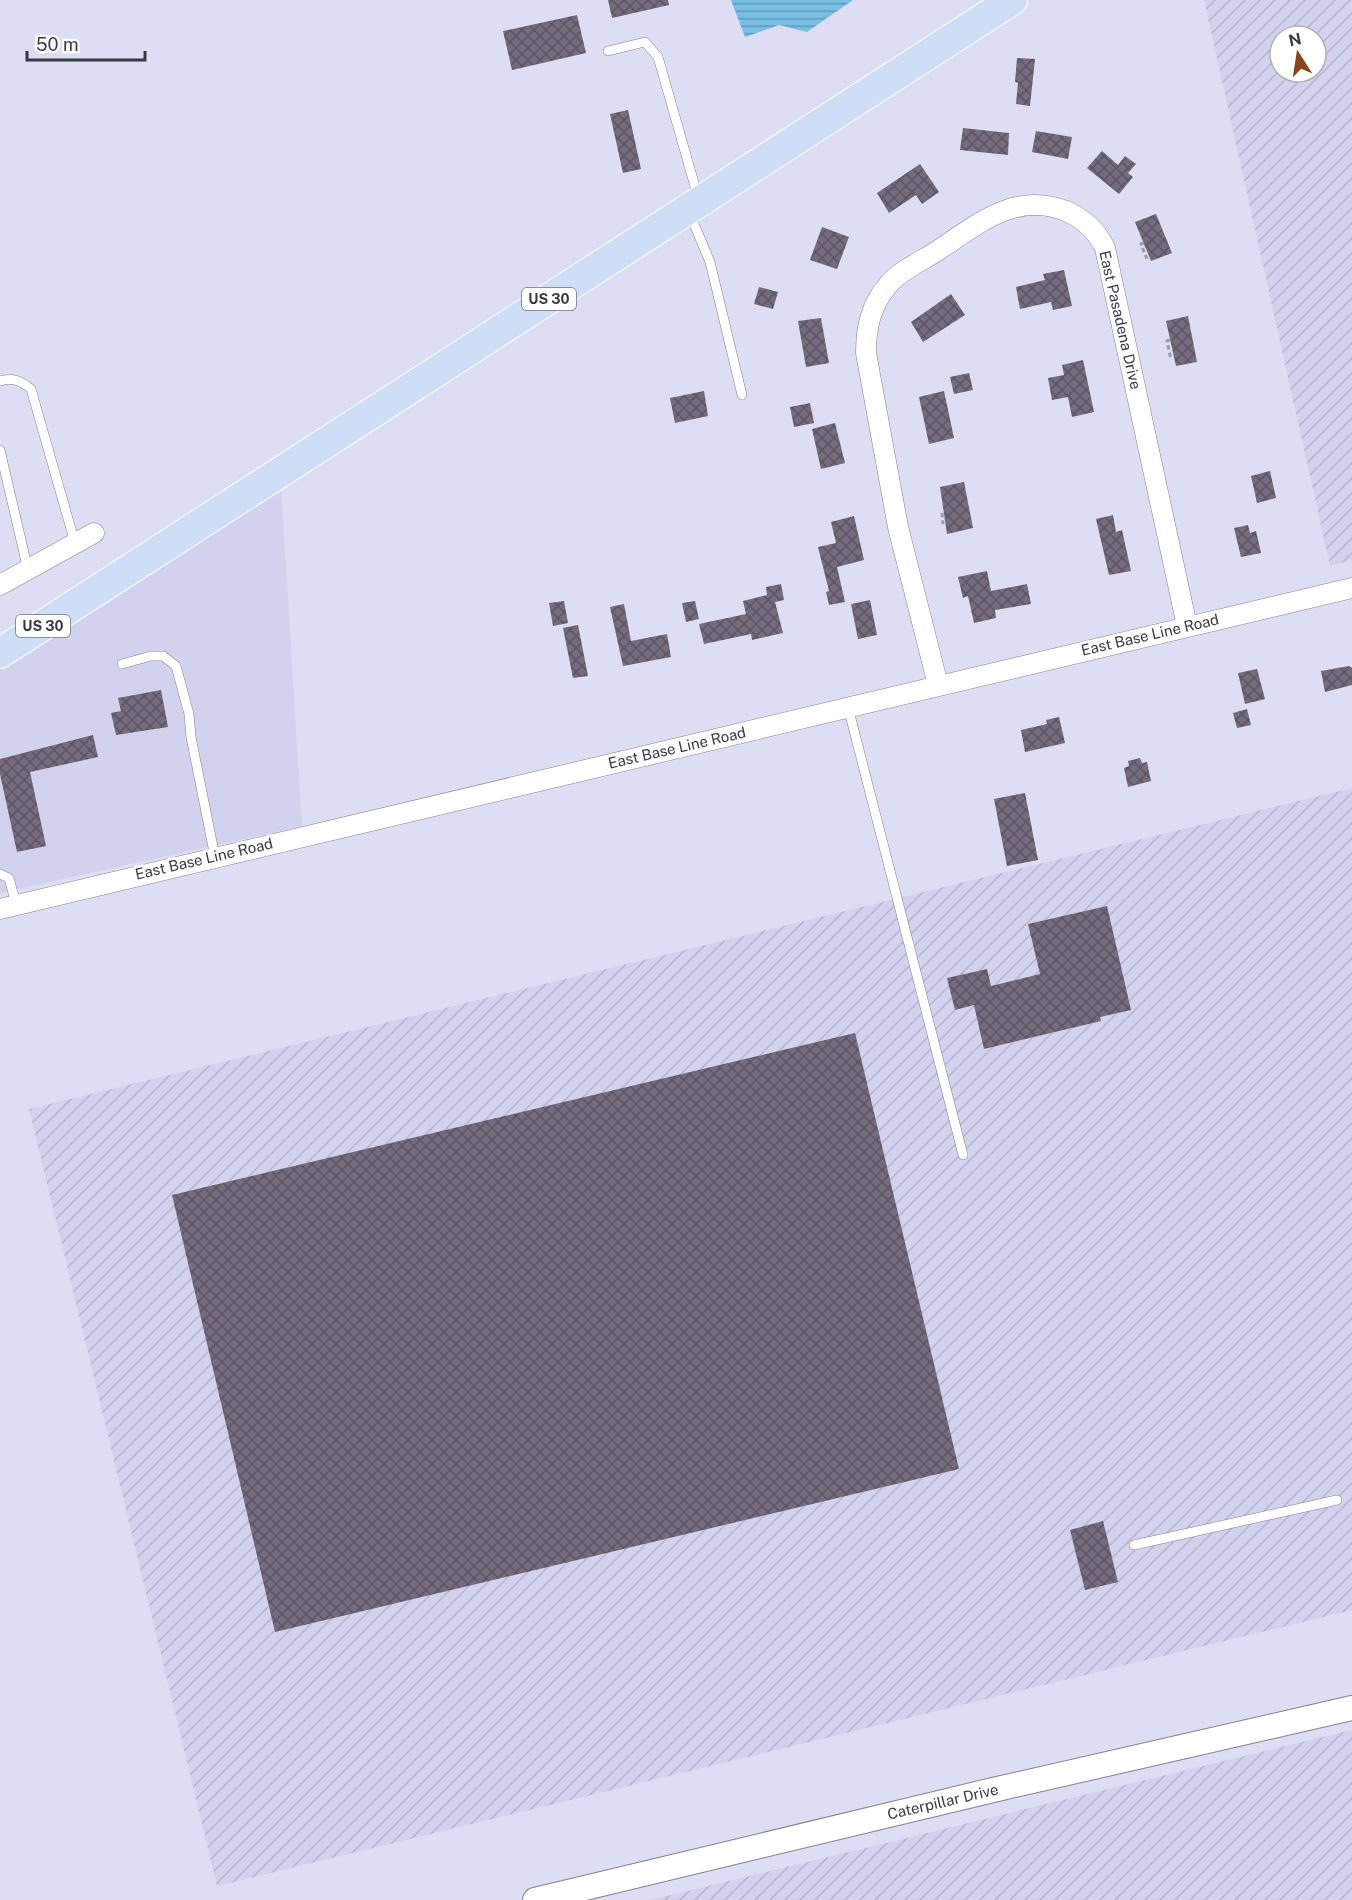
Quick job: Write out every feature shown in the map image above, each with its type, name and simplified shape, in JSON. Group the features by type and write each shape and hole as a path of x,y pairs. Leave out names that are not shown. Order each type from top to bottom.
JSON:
{"main road":[{"name":"US 30","path":"0,653 1012,0"}],"street":[{"name":"East Pasadena Drive","path":"938,685 898,527 866,353 866,330 872,308 889,283 991,215 1019,205 1051,205 1075,215 1093,229 1105,248 1187,626"},
{"path":"0,585 94,533"},
{"name":"East Base Line Road","path":"6,907 1352,588"},
{"name":"Caterpillar Drive","path":"535,1900 993,1790 1352,1708"}],"lane":[{"path":"608,51 645,42 658,57 742,395"},
{"path":"0,381 6,379 21,381 31,389 75,543"},
{"path":"0,450 28,570"},
{"path":"122,664 151,656 163,656 176,666 189,714 191,737 215,857"},
{"path":"848,707 963,1155"},
{"path":"0,874 9,878 6,907"},
{"path":"1134,1545 1337,1500"}],"path":[{"path":"1144,243 1141,244 1147,259"},
{"path":"1170,340 1167,341 1171,360"},
{"path":"942,513 943,524"}],"shaded area":[{"path":"1204,0 1352,0 1352,560 1330,566"},
{"path":"281,486 302,826 0,893 0,666"},
{"path":"1352,788 1352,1610 217,1886 29,1109"},
{"path":"1352,1730 1352,1900 650,1900"}],"water":[{"path":"731,0 853,0 807,32 779,25 745,37"}],"building":[{"path":"608,0 668,0 669,5 612,18"},
{"path":"577,15 586,53 512,70 503,31"},
{"path":"1017,58 1035,59 1030,106 1016,104"},
{"path":"628,110 641,169 623,173 610,114"},
{"path":"963,128 1009,133 1008,155 960,150"},
{"path":"1036,131 1072,137 1068,159 1032,152"},
{"path":"1102,151 1118,165 1125,156 1136,164 1128,173 1133,177 1119,194 1087,168"},
{"path":"920,164 939,192 922,204 916,195 889,213 877,193"},
{"path":"1156,214 1172,253 1151,261 1135,222"},
{"path":"822,227 849,237 837,269 810,260"},
{"path":"1064,270 1072,306 1053,310 1051,302 1020,309 1016,287 1045,280 1043,274"},
{"path":"759,287 778,292 773,309 754,304"},
{"path":"951,294 965,315 923,342 911,322"},
{"path":"1188,316 1197,362 1176,366 1166,321"},
{"path":"821,318 829,363 806,367 798,321"},
{"path":"1083,360 1094,412 1072,417 1068,397 1052,400 1048,378 1064,375 1062,365"},
{"path":"969,373 973,390 954,394 950,377"},
{"path":"704,391 708,416 675,423 670,398"},
{"path":"944,391 954,438 929,444 919,397"},
{"path":"810,403 814,423 794,427 790,407"},
{"path":"835,423 845,463 821,469 812,429"},
{"path":"1270,471 1276,498 1257,503 1251,476"},
{"path":"964,482 973,528 947,534 940,487"},
{"path":"1113,515 1116,532 1122,530 1131,571 1109,575 1096,519"},
{"path":"854,516 864,560 837,567 845,602 829,605 826,592 829,591 818,547 836,543 831,522"},
{"path":"1248,525 1250,533 1256,531 1261,553 1241,557 1234,528"},
{"path":"987,571 991,591 1027,584 1031,604 995,610 996,618 974,623 968,596 963,598 958,577"},
{"path":"781,584 784,600 775,602 783,633 752,640 751,634 704,644 699,624 746,614 743,601 767,595 766,587"},
{"path":"870,600 877,635 858,639 851,604"},
{"path":"564,601 568,623 553,626 549,603"},
{"path":"695,601 699,619 686,622 682,603"},
{"path":"624,604 631,641 667,634 671,657 623,666 610,607"},
{"path":"578,625 588,676 573,678 563,628"},
{"path":"1349,666 1352,668 1352,685 1325,692 1321,671"},
{"path":"1257,669 1265,699 1245,704 1238,673"},
{"path":"161,690 168,727 116,735 111,713 121,711 118,698"},
{"path":"1247,709 1251,725 1237,728 1233,713"},
{"path":"1059,717 1065,743 1025,752 1021,730 1047,724 1046,720"},
{"path":"93,735 98,757 30,772 46,846 17,852 0,774 0,759"},
{"path":"1140,758 1142,763 1147,762 1151,781 1128,787 1124,768 1129,766 1128,761"},
{"path":"1025,793 1038,860 1007,866 994,799"},
{"path":"1107,906 1131,1010 1100,1017 1101,1021 984,1049 974,1005 955,1010 947,978 987,969 991,986 1040,974 1028,924"},
{"path":"855,1033 959,1469 275,1632 172,1195"},
{"path":"1103,1521 1118,1582 1085,1590 1070,1530"}]}
